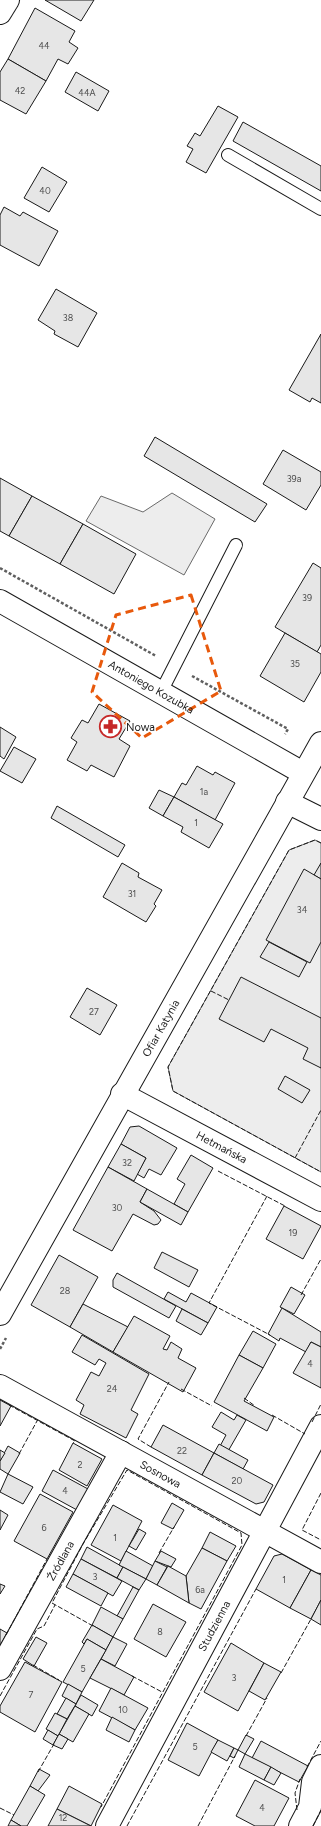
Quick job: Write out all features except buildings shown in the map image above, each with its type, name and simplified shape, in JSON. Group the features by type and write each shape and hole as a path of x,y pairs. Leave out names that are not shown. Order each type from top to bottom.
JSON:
{"street":[{"path":"0,13 8,0"},
{"name":"Antoniego Kozubka","path":"0,601 303,773"},
{"name":"Ofiar Katynia","path":"0,1314 122,1094 321,743"},
{"path":"287,802 321,819"},
{"name":"Hetmańska","path":"122,1094 321,1200"},
{"name":"Sosnowa","path":"0,1386 321,1562"},
{"name":"Studzienna","path":"107,1826 321,1426"},
{"name":"Źródlana","path":"0,1669 121,1452"},
{"path":"300,1826 310,1807 313,1782 321,1766"}],"lane":[{"path":"228,154 321,209"},
{"path":"161,692 236,545"}],"path":[{"path":"0,568 288,729 285,735"}],"highlighted area":[{"path":"191,595 221,691 142,738 92,692 116,615"}],"shaded area":[{"path":"172,493 215,519 184,575 86,521 101,496 143,512"},
{"path":"315,840 321,843 321,1172 173,1091 168,1067 289,850"}],"fence":[{"path":"321,843 315,840 289,850 168,1067 173,1091 321,1172"},
{"path":"211,991 229,1000"},
{"path":"295,1158 321,1110"},
{"path":"218,1171 285,1206"},
{"path":"267,1196 209,1303 270,1335"},
{"path":"301,1295 321,1259"},
{"path":"151,1447 138,1439 169,1382"},
{"path":"181,1389 212,1406"},
{"path":"244,1398 255,1406"},
{"path":"312,1422 321,1404"},
{"path":"9,1405 75,1441 73,1443"},
{"path":"272,1415 305,1434"},
{"path":"19,1454 37,1421"},
{"path":"93,1626 52,1603 83,1544 127,1470 241,1533 242,1545 101,1807"},
{"path":"321,1493 302,1530 321,1540"},
{"path":"159,1553 174,1527"},
{"path":"6,1635 47,1559"},
{"path":"127,1826 256,1589"},
{"path":"0,1696 37,1629 44,1626 55,1605"},
{"path":"281,1673 311,1619"},
{"path":"33,1665 59,1680"},
{"path":"132,1676 162,1692"},
{"path":"246,1736 267,1698"},
{"path":"307,1767 321,1741"},
{"path":"38,1772 54,1744"},
{"path":"198,1826 235,1756"},
{"path":"297,1810 295,1793 300,1779"},
{"path":"0,1808 14,1815"},
{"path":"313,1826 321,1810"}],"place":[{"name":"Nowa","path":"110,727"}]}
